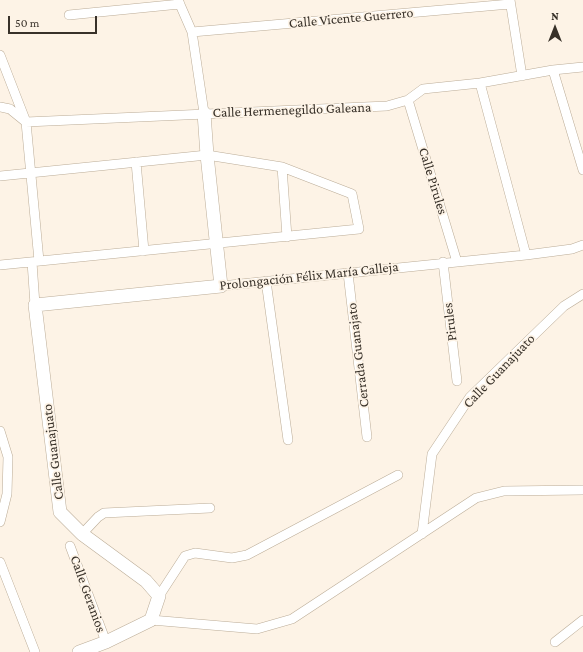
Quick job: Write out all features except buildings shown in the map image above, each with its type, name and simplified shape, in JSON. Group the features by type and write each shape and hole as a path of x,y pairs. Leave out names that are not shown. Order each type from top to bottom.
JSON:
{"street":[{"path":"69,15 179,2 192,32 204,114 206,155 221,286"},
{"name":"Calle Vicente Guerrero","path":"192,32 510,2"},
{"path":"510,2 522,76"},
{"name":"Calle Guanajuato","path":"0,55 26,122 31,173 35,262 35,305 60,512 82,534 146,581 159,596"},
{"name":"Calle Hermenegildo Galeana","path":"26,122 387,106 408,100 423,89 480,83 553,70 583,67"},
{"path":"553,70 583,170"},
{"path":"480,83 526,255"},
{"name":"Calle Pirules","path":"408,100 457,262"},
{"path":"0,107 10,109 26,122"},
{"path":"0,176 206,155 282,167 352,194 359,230 0,265"},
{"path":"136,162 144,251"},
{"path":"282,167 287,237"},
{"name":"Prolongación Félix María Calleja","path":"35,305 443,262 526,255 572,249 583,245"},
{"name":"Pirules","path":"443,262 457,381"},
{"name":"Cerrada Guanajato","path":"348,273 367,437"},
{"path":"266,281 288,440"},
{"name":"Calle Guanajuato","path":"422,534 432,454 470,397 564,306 583,294"},
{"path":"0,431 8,457 7,494 0,522"},
{"path":"152,620 159,596 185,556 195,553 232,558 247,555 398,475"},
{"path":"79,652 106,642 152,620 257,629 292,618 476,498 504,491 583,490"},
{"path":"82,534 98,517 104,513 210,508"},
{"name":"Calle Geranios","path":"70,546 106,642"},
{"path":"0,562 35,652"},
{"path":"555,642 583,620"}]}
